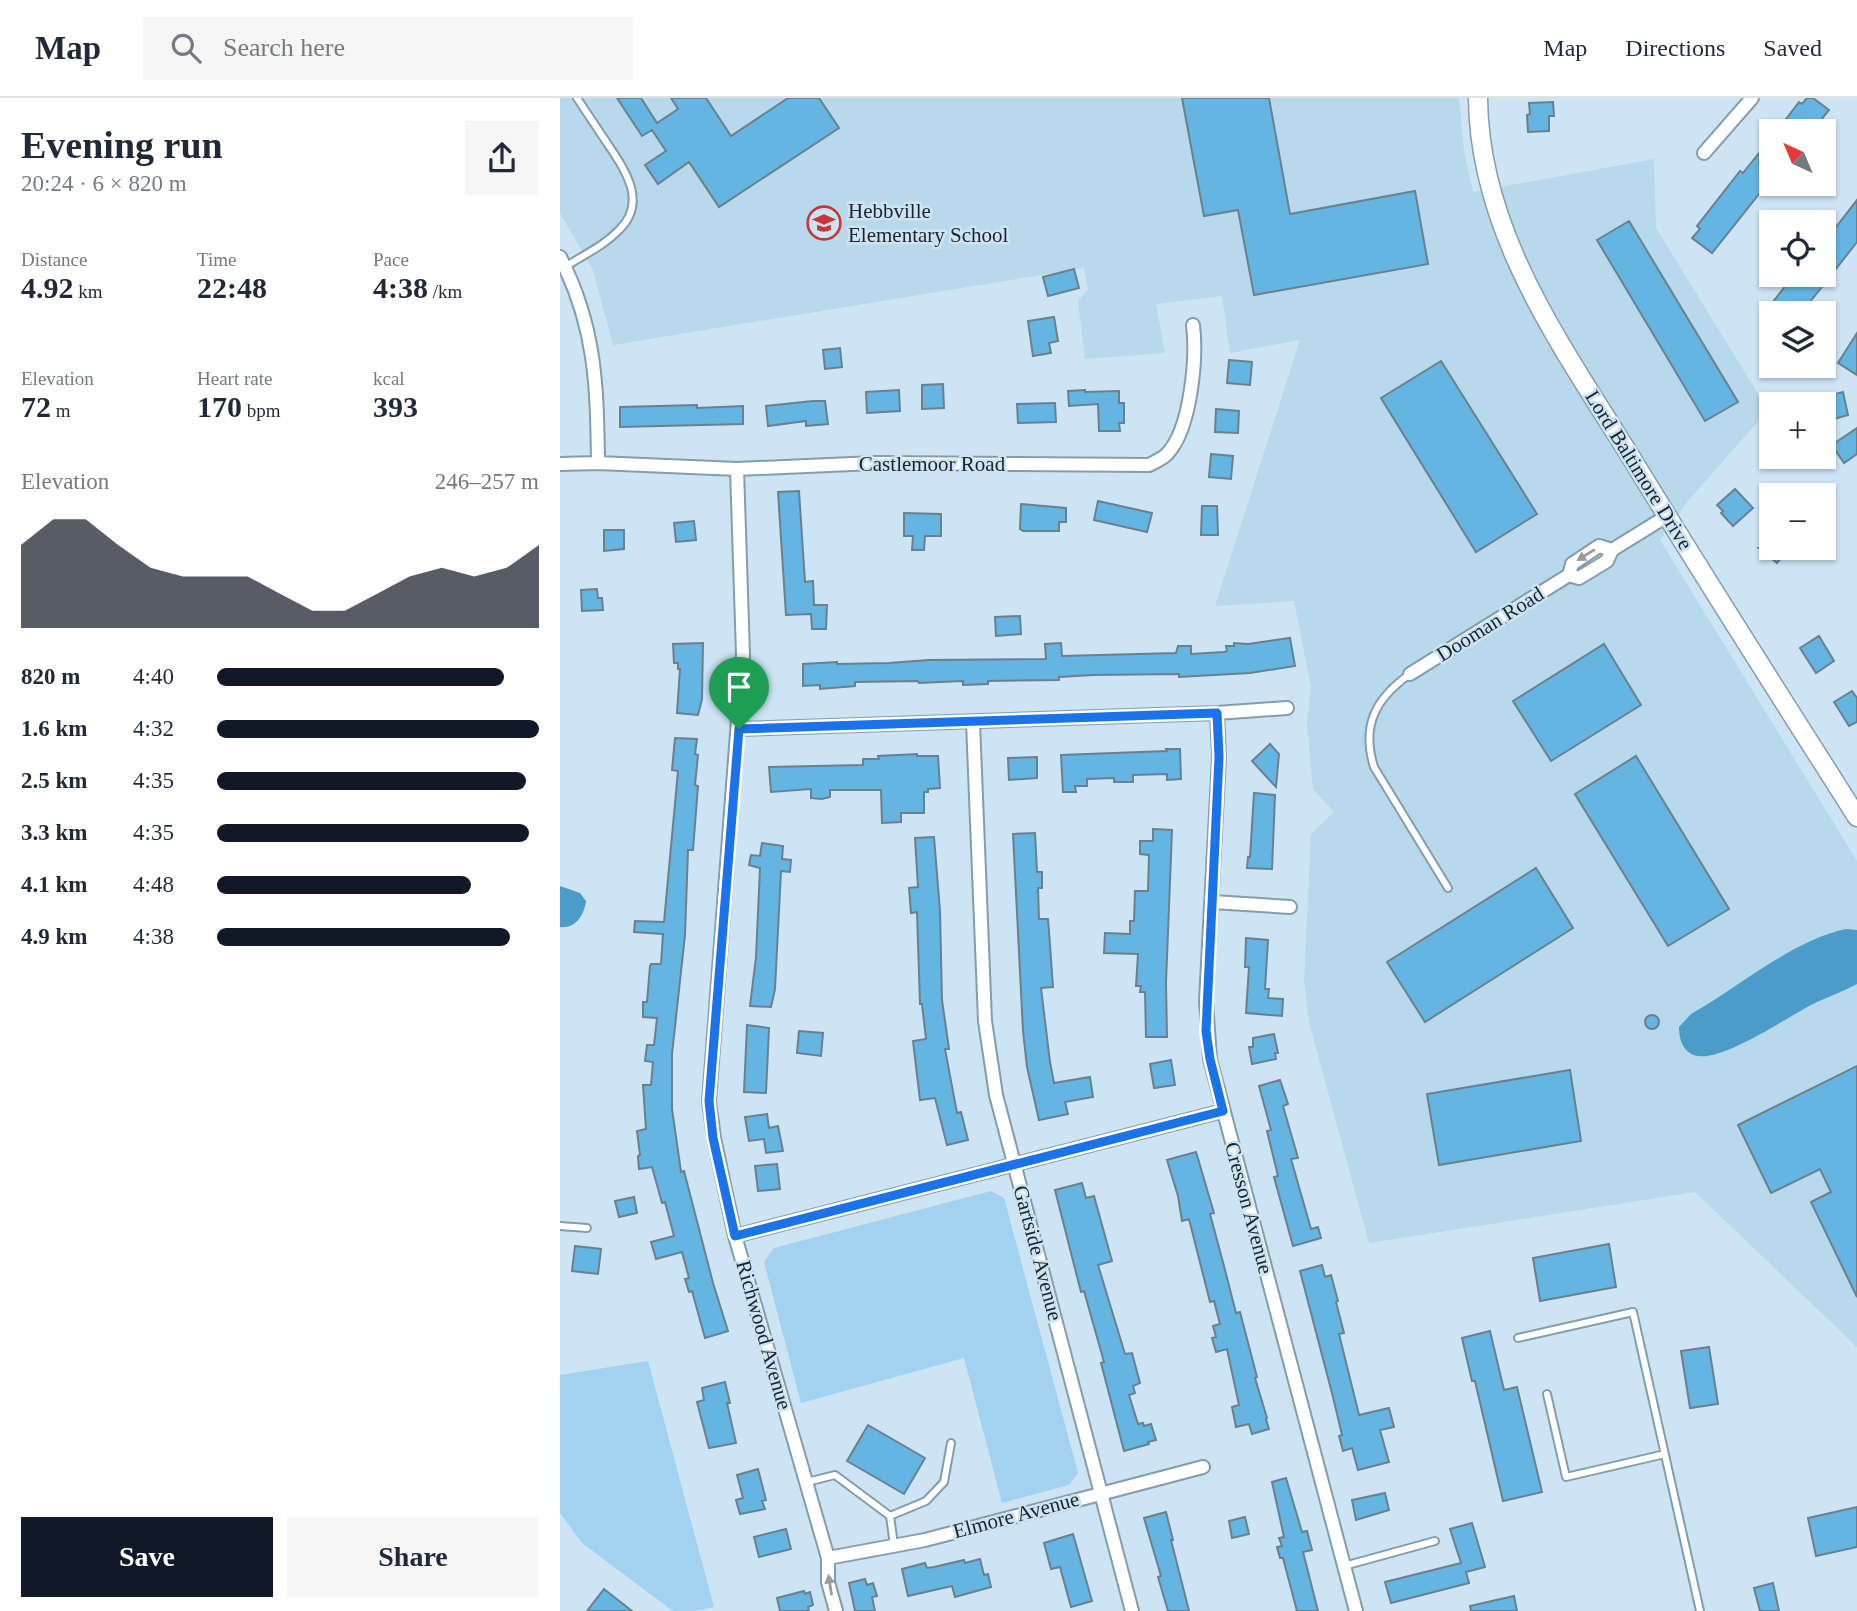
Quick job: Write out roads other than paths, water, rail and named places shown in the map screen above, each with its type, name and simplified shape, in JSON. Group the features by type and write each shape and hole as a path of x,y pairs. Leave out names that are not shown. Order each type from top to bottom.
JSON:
{"main road":[{"name":"Lord Baltimore Drive","path":"1478,98 1483,152 1492,193 1505,234 1524,278 1667,516 1857,817"}],"street":[{"path":"1704,153 1752,98"},
{"path":"563,262 582,307 592,346 597,393 598,463"},
{"name":"Castlemoor Road","path":"560,464 737,468 874,463 1149,466 1168,453 1184,422 1195,365 1194,325"},
{"name":"Richwood Avenue","path":"737,468 743,654 709,1101 713,1138 735,1236 828,1558 828,1582 836,1611"},
{"name":"Dooman Road","path":"1410,674 1569,575 1579,578 1607,561 1612,550 1667,516"},
{"path":"739,729 1217,713 1287,708"},
{"name":"Cresson Avenue","path":"1217,713 1219,757 1206,1001 1210,1059 1356,1611"},
{"name":"Gartside Avenue","path":"973,722 985,1021 996,1095 1132,1611"},
{"path":"1213,902 1290,907"},
{"path":"735,1236 1223,1111"},
{"name":"Elmore Avenue","path":"828,1558 925,1540 1203,1467"}],"lane":[{"path":"563,262 608,240 621,229 630,216 634,202 633,187 627,173 577,98"},
{"path":"1410,674 1385,694 1374,713 1370,753 1374,767 1448,888"},
{"path":"560,1226 587,1228"},
{"path":"1518,1338 1633,1312 1700,1611"},
{"path":"1547,1394 1566,1477 1665,1454"},
{"path":"890,1516 926,1501 944,1482 951,1443"},
{"path":"807,1482 835,1475 890,1516 894,1545"},
{"path":"1344,1566 1435,1541"}],"place":[{"name":"Hebbville Elementary School","path":"824,223"}]}
